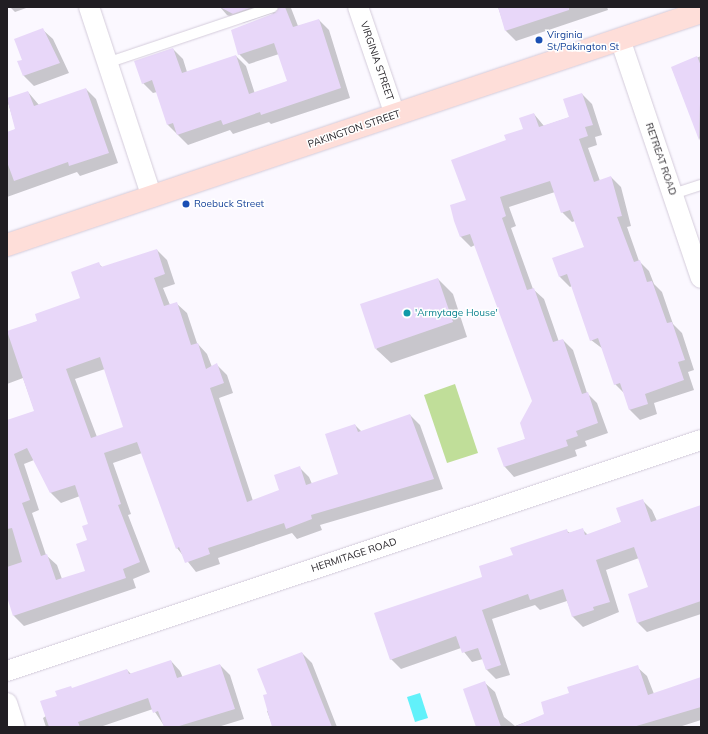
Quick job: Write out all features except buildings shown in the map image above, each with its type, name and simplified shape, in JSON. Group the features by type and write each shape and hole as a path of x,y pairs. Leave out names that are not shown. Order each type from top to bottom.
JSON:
{"street":[{"path":"89,7 152,197"},
{"name":"VIRGINIA STREET","path":"358,7 395,115"},
{"name":"PAKINGTON STREET","path":"7,245 701,12"},
{"name":"RETREAT ROAD","path":"620,39 701,278"},
{"name":"HERMITAGE ROAD","path":"7,671 701,440"},
{"path":"7,703 15,727"}],"lane":[{"path":"107,63 273,7"},
{"path":"673,194 701,185"}],"green space":[{"path":"455,384 478,453 447,463 424,395"}],"water":[{"path":"420,693 428,718 415,722 407,697"}],"place":[{"name":"Virginia St/Pakington St","path":"539,40"},
{"name":"Roebuck Street","path":"186,204"},
{"name":"'Armytage House'","path":"407,313"}]}
